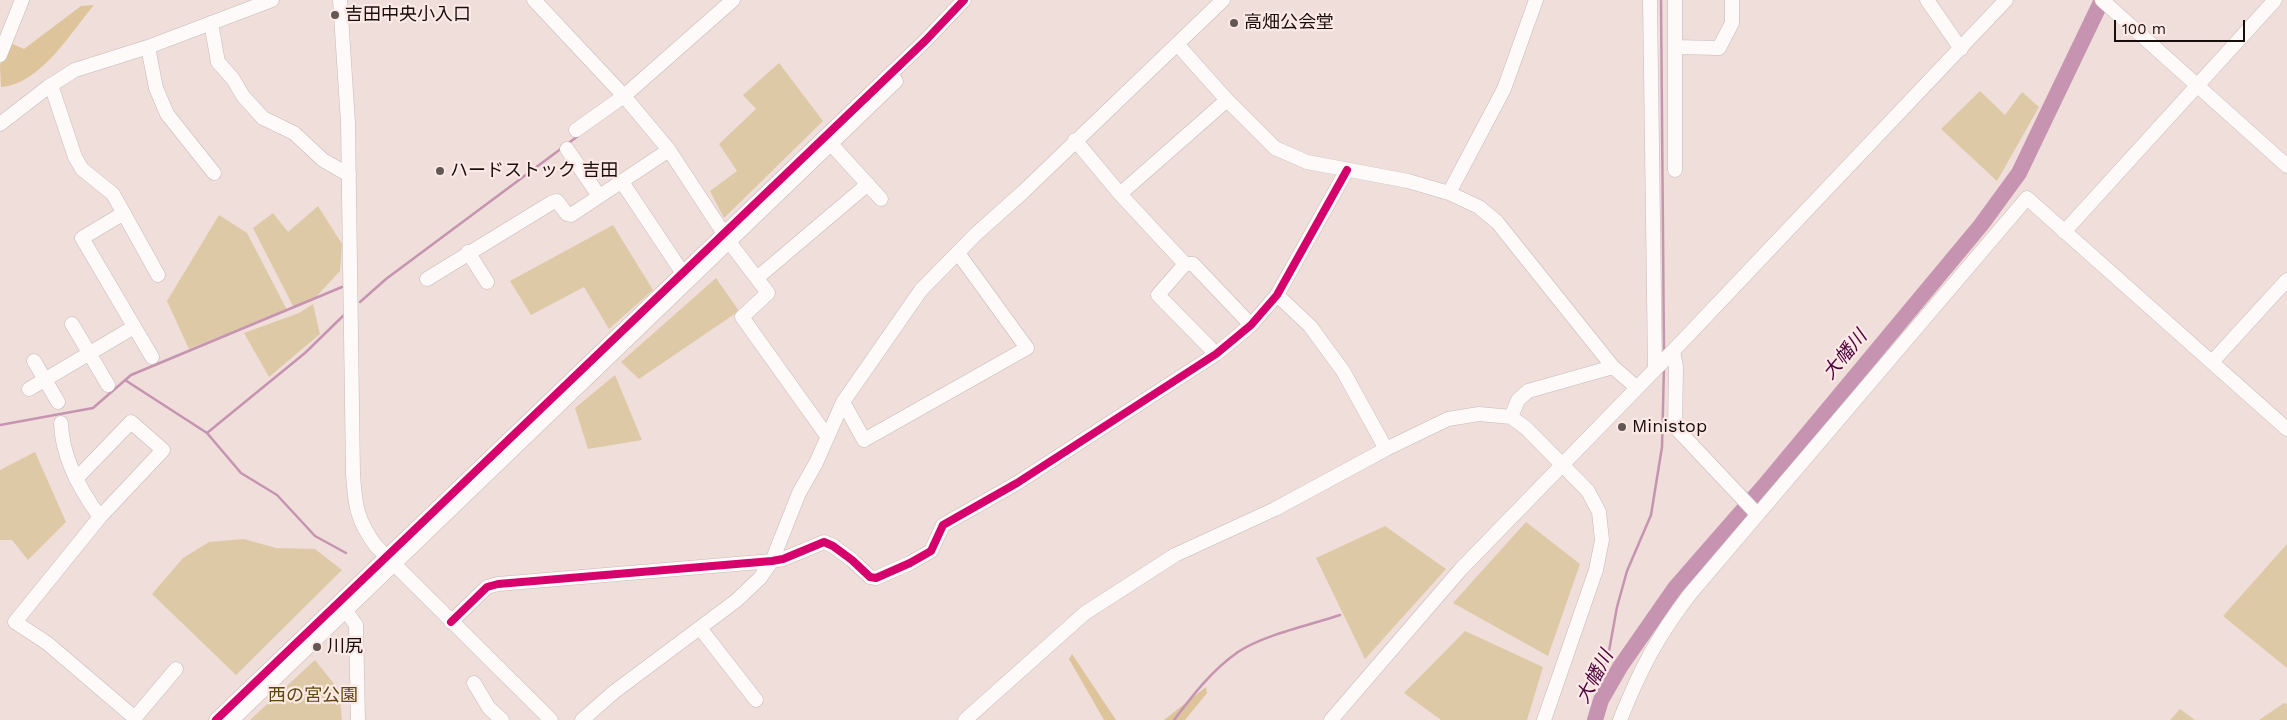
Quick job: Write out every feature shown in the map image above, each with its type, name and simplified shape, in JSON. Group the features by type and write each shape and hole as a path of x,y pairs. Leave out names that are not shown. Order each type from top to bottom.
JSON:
{"street":[{"path":"0,56 22,0"},
{"path":"0,124 51,85 75,70 148,47 272,0"},
{"path":"340,0 349,175 355,496 358,514 363,528 390,560 551,720"},
{"path":"534,0 624,96 669,150 726,238 768,293 742,317 827,436"},
{"path":"576,130 624,96 733,0"},
{"path":"216,720 390,560 726,238 964,0"},
{"path":"232,720 346,611 390,560 682,272 726,238 831,144 930,48 976,0"},
{"path":"582,720 614,692 743,595 760,578 772,561 799,493 842,402 921,290 976,234 1223,0"},
{"path":"1449,193 1504,89 1536,0"},
{"path":"1650,0 1664,359"},
{"path":"1675,0 1675,170"},
{"path":"1675,47 1719,48 1732,23 1732,0"},
{"path":"1927,0 1961,49"},
{"path":"1331,720 1461,569 2006,0"},
{"path":"2102,0 2287,166"},
{"path":"2064,232 2195,85 2275,0"},
{"path":"211,23 218,62 233,79 243,96 263,118 294,133 323,160 349,175"},
{"path":"1177,44 1227,100 1276,148 1307,162 1408,180 1449,193 1479,207 1497,222 1613,367 1636,387"},
{"path":"148,47 156,88 167,114 214,173"},
{"path":"51,85 75,157 82,169 113,194 158,274"},
{"path":"1120,194 1227,100"},
{"path":"1075,140 1120,194 1185,264 1193,264 1251,325"},
{"path":"831,144 882,199"},
{"path":"567,149 599,196"},
{"path":"427,279 468,252 551,203 557,201 566,214 571,215 669,150"},
{"path":"451,622 487,587 498,584 772,561 783,559 824,542 834,546 870,577 876,578 910,563 932,551 943,525 1017,483 1216,354 1251,325 1277,294 1310,240 1347,170"},
{"path":"622,182 682,272"},
{"path":"757,278 868,184"},
{"path":"1620,720 1644,663 1666,626 1758,514 2027,198 2287,429"},
{"path":"124,213 82,238 152,357"},
{"path":"468,252 488,282"},
{"path":"842,402 864,440 1027,348 958,253"},
{"path":"1185,264 1158,295 1216,354"},
{"path":"2212,362 2287,280"},
{"path":"1277,294 1310,326 1343,371 1386,449"},
{"path":"72,324 108,385"},
{"path":"28,388 134,327"},
{"path":"1664,359 1676,368 1675,427 1758,514"},
{"path":"34,361 58,402"},
{"path":"1511,417 1518,400 1528,392 1613,367"},
{"path":"964,720 1085,613 1175,555 1275,509 1386,449 1448,420 1479,414 1511,417 1526,428 1588,491 1599,512 1602,540 1596,570 1544,720"},
{"path":"76,479 131,422 163,450 100,517 15,622 46,643 134,719 176,669"},
{"path":"61,423 61,436 76,479 100,517"},
{"path":"346,611 356,625 358,720"},
{"path":"700,628 756,700"},
{"path":"474,684 489,708 502,720"}],"green space":[{"path":"779,63 823,121 724,218 710,191 737,171 719,144 756,109 743,95"},
{"path":"1980,91 2005,115 2022,92 2039,107 1997,181 1941,129"},
{"path":"318,206 342,244 340,271 314,299 294,308 253,228 273,213 288,232"},
{"path":"219,215 247,233 287,310 189,349 167,301"},
{"path":"613,225 653,290 609,329 584,287 531,315 510,281"},
{"path":"716,278 739,311 639,379 621,362"},
{"path":"313,304 320,334 269,377 244,333 299,313"},
{"path":"615,375 642,440 588,449 575,408"},
{"path":"35,452 66,522 28,560 12,540 0,540 0,470"},
{"path":"1526,522 1580,564 1548,656 1453,603"},
{"path":"1385,526 1446,569 1365,659 1316,558"},
{"path":"244,539 276,548 315,549 342,570 236,675 152,594 183,558 209,542"},
{"path":"2287,544 2287,668 2223,616"},
{"path":"1465,631 1543,667 1527,720 1441,720 1404,693"},
{"name":"西の宮公園","path":"315,660 339,690 342,720 250,720"},
{"path":"2284,703 2287,704 2287,720 2259,720"},
{"path":"2180,709 2195,720 2170,720"}],"shaded area":[{"path":"94,5 65,42 42,67 29,77 15,84 1,87 0,65 10,43 24,49 81,6"},
{"path":"1072,654 1116,720 1104,720 1069,659"},
{"path":"1206,687 1207,693 1185,720 1164,720"}],"waterway":[{"path":"1661,0 1664,353"},
{"name":"大幡川","path":"1595,720 1601,700 1620,667 1675,588 1764,486 1981,225 2019,173 2102,0"},
{"path":"566,145 578,136"},
{"path":"360,302 386,279 562,148"},
{"path":"0,425 93,408 131,375 342,287"},
{"path":"207,433 305,353 344,315"},
{"path":"1601,700 1602,676 1609,651 1617,607 1627,571 1651,515 1662,447 1664,366"},
{"path":"125,380 207,433 241,473 277,495 315,536 346,553"},
{"path":"1174,720 1211,675 1238,652 1273,635 1340,615"}],"cycle path":[{"path":"216,720 926,40 964,0"},
{"path":"451,622 487,587 498,584 772,561 783,559 824,542 833,546 852,560 870,577 876,578 910,563 931,551 943,525 1017,483 1216,354 1251,325 1277,295 1347,170"}],"place":[{"name":"吉田中央小入口","path":"335,15"},
{"name":"高畑公会堂","path":"1234,23"},
{"name":"ハードストック 吉田","path":"440,171"},
{"name":"Ministop","path":"1622,427"},
{"name":"川尻","path":"317,647"}]}
